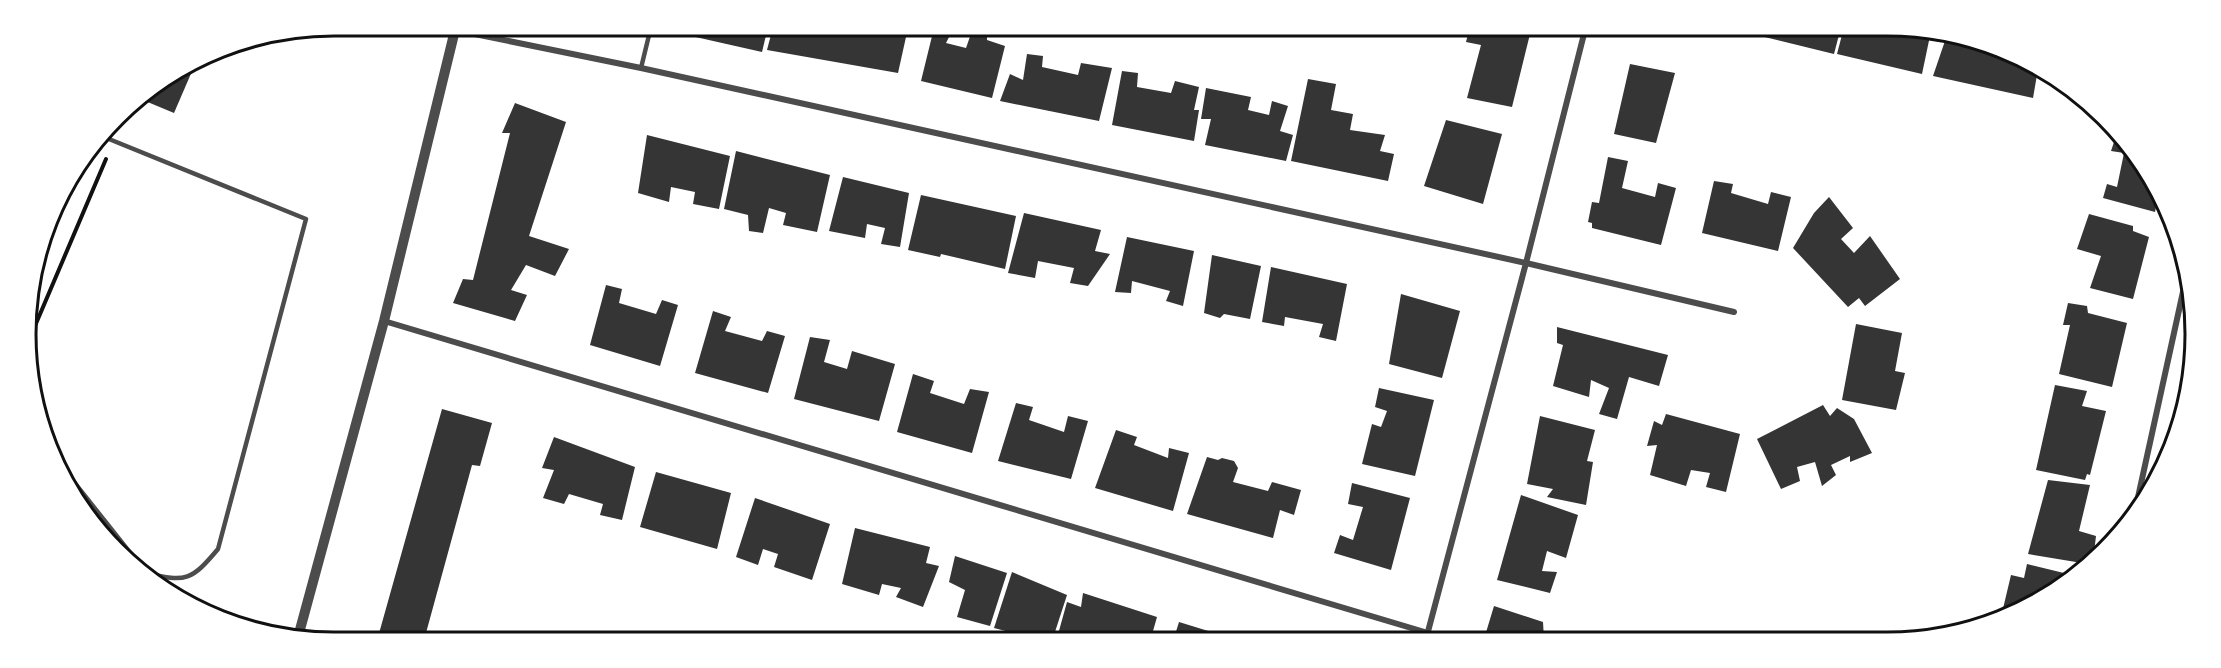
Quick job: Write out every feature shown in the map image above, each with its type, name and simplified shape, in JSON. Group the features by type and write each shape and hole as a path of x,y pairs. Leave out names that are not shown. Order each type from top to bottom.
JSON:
{"street":[{"path":"300,630 384,321 453,36"},
{"path":"492,36 1526,263 1734,312"},
{"path":"1428,632 1583,36"},
{"path":"2139,493 2182,296"},
{"path":"384,321 1414,632"}],"lane":[{"path":"641,68 649,36"},
{"path":"109,139 306,219 218,549 203,566 190,576 173,580 162,577"},
{"path":"80,489 126,548"}],"path":[{"path":"37,322 110,149"}],"building":[{"path":"691,36 766,36 762,52"},
{"path":"771,36 906,36 898,73 767,50"},
{"path":"932,36 950,36 946,43 966,48 970,36 987,36 987,40 1005,46 992,98 921,81"},
{"path":"1468,36 1530,36 1512,107 1467,98 1481,45 1466,42"},
{"path":"1760,36 1839,36 1834,54"},
{"path":"1842,36 1887,36 1929,40 1922,74 1837,54"},
{"path":"1945,42 1983,52 2037,76 2033,98 1933,76"},
{"path":"1027,54 1043,56 1042,67 1078,75 1081,63 1112,68 1099,121 1000,101 1010,74 1023,80"},
{"path":"1630,64 1675,73 1656,143 1614,134"},
{"path":"1122,71 1138,73 1137,87 1171,93 1175,81 1199,87 1194,110 1199,110 1194,141 1112,125"},
{"path":"191,73 174,113 148,102 168,86"},
{"path":"1308,79 1336,84 1331,110 1353,114 1350,130 1385,135 1380,151 1394,154 1388,181 1291,161"},
{"path":"1206,88 1251,97 1248,110 1269,115 1272,101 1288,106 1280,131 1293,135 1286,161 1205,145 1211,119 1201,119"},
{"path":"515,103 566,122 529,236 569,249 555,276 526,265 511,290 527,295 515,321 453,303 463,279 473,280 510,133 502,133"},
{"path":"1446,120 1502,134 1483,204 1424,186"},
{"path":"647,135 730,156 719,209 693,204 695,192 671,187 669,202 638,193"},
{"path":"2114,142 2123,153 2111,151"},
{"path":"736,151 830,175 817,232 783,225 786,213 769,208 763,233 749,231 748,215 724,209"},
{"path":"2124,154 2145,185 2156,207 2155,212 2103,198 2107,184 2117,187"},
{"path":"1608,157 1628,161 1622,188 1655,197 1658,183 1676,188 1661,245 1592,228 1592,223 1588,222 1592,202 1599,203"},
{"path":"843,177 909,193 900,247 881,244 885,228 867,224 865,238 829,231"},
{"path":"1714,181 1733,184 1731,193 1768,204 1771,192 1791,197 1778,251 1702,233"},
{"path":"921,195 1016,216 1005,269 941,254 940,257 908,250"},
{"path":"1829,197 1853,228 1841,239 1854,253 1870,236 1900,279 1865,306 1859,298 1848,307 1793,248 1814,213"},
{"path":"1024,213 1101,230 1095,251 1110,254 1088,286 1070,283 1074,268 1038,261 1035,278 1008,273"},
{"path":"2089,214 2133,226 2133,231 2149,237 2133,299 2090,288 2101,256 2077,249"},
{"path":"1127,237 1194,251 1183,306 1166,301 1170,291 1132,281 1131,293 1115,292"},
{"path":"1212,255 1261,266 1250,319 1224,314 1220,318 1204,313"},
{"path":"1271,267 1347,284 1336,341 1319,337 1323,324 1285,317 1284,326 1262,322"},
{"path":"606,285 622,289 619,303 656,314 662,300 678,305 660,366 590,345"},
{"path":"1401,294 1460,311 1442,378 1389,364"},
{"path":"2068,303 2087,306 2088,313 2127,323 2112,387 2059,374 2070,325 2063,325"},
{"path":"713,311 731,317 725,331 762,341 767,331 785,336 768,393 695,373"},
{"path":"1856,324 1902,333 1895,371 1905,373 1896,410 1842,400"},
{"path":"1557,327 1668,355 1659,386 1629,377 1617,419 1599,414 1609,388 1591,380 1589,397 1553,386 1563,345 1557,343"},
{"path":"810,337 830,340 824,362 847,369 852,351 895,364 879,421 794,399"},
{"path":"913,374 934,381 930,393 964,404 970,389 989,392 972,453 897,432"},
{"path":"2055,385 2087,391 2082,406 2106,411 2090,475 2087,474 2085,480 2036,470"},
{"path":"1379,388 1434,400 1415,476 1362,464 1372,424 1381,427 1387,411 1375,407"},
{"path":"1016,403 1033,407 1029,420 1064,432 1068,416 1088,421 1071,479 998,461"},
{"path":"1823,405 1830,416 1837,408 1854,419 1872,453 1850,462 1850,456 1831,465 1836,475 1822,486 1815,462 1797,467 1800,481 1781,489 1757,439"},
{"path":"442,409 492,423 480,466 472,465 426,632 379,632"},
{"path":"1666,414 1740,434 1726,492 1706,487 1710,473 1691,470 1686,486 1650,475 1657,445 1647,446 1654,421 1662,425"},
{"path":"1540,416 1595,430 1587,461 1593,462 1586,505 1547,497 1553,489 1527,484"},
{"path":"1116,430 1137,437 1134,445 1168,458 1169,448 1189,453 1173,511 1095,488"},
{"path":"554,437 635,467 622,520 600,515 603,504 569,494 564,504 543,498 554,470 542,468"},
{"path":"1207,457 1234,461 1238,468 1233,482 1268,491 1272,482 1301,490 1294,515 1280,510 1273,538 1187,514"},
{"path":"656,472 731,493 717,549 640,527"},
{"path":"2048,480 2090,485 2079,531 2096,536 2095,548 2078,562 2028,554"},
{"path":"1352,483 1410,498 1391,570 1334,553 1340,535 1353,540 1363,507 1348,504"},
{"path":"1521,495 1578,515 1566,558 1547,551 1542,571 1557,572 1550,593 1497,580"},
{"path":"755,498 830,524 812,580 774,567 778,554 763,549 758,565 736,557"},
{"path":"855,528 930,547 926,563 939,566 923,607 896,597 901,588 882,584 879,595 842,584"},
{"path":"955,556 1007,573 990,626 957,617 965,590 949,582"},
{"path":"2027,564 2064,573 2036,592 2003,608 2011,575 2024,578"},
{"path":"1012,572 1067,595 1055,632 1009,632 994,628"},
{"path":"1083,593 1157,617 1153,632 1059,632 1067,602 1081,607"},
{"path":"1494,606 1543,622 1544,632 1486,632"},
{"path":"1179,622 1212,632 1176,632"}]}
